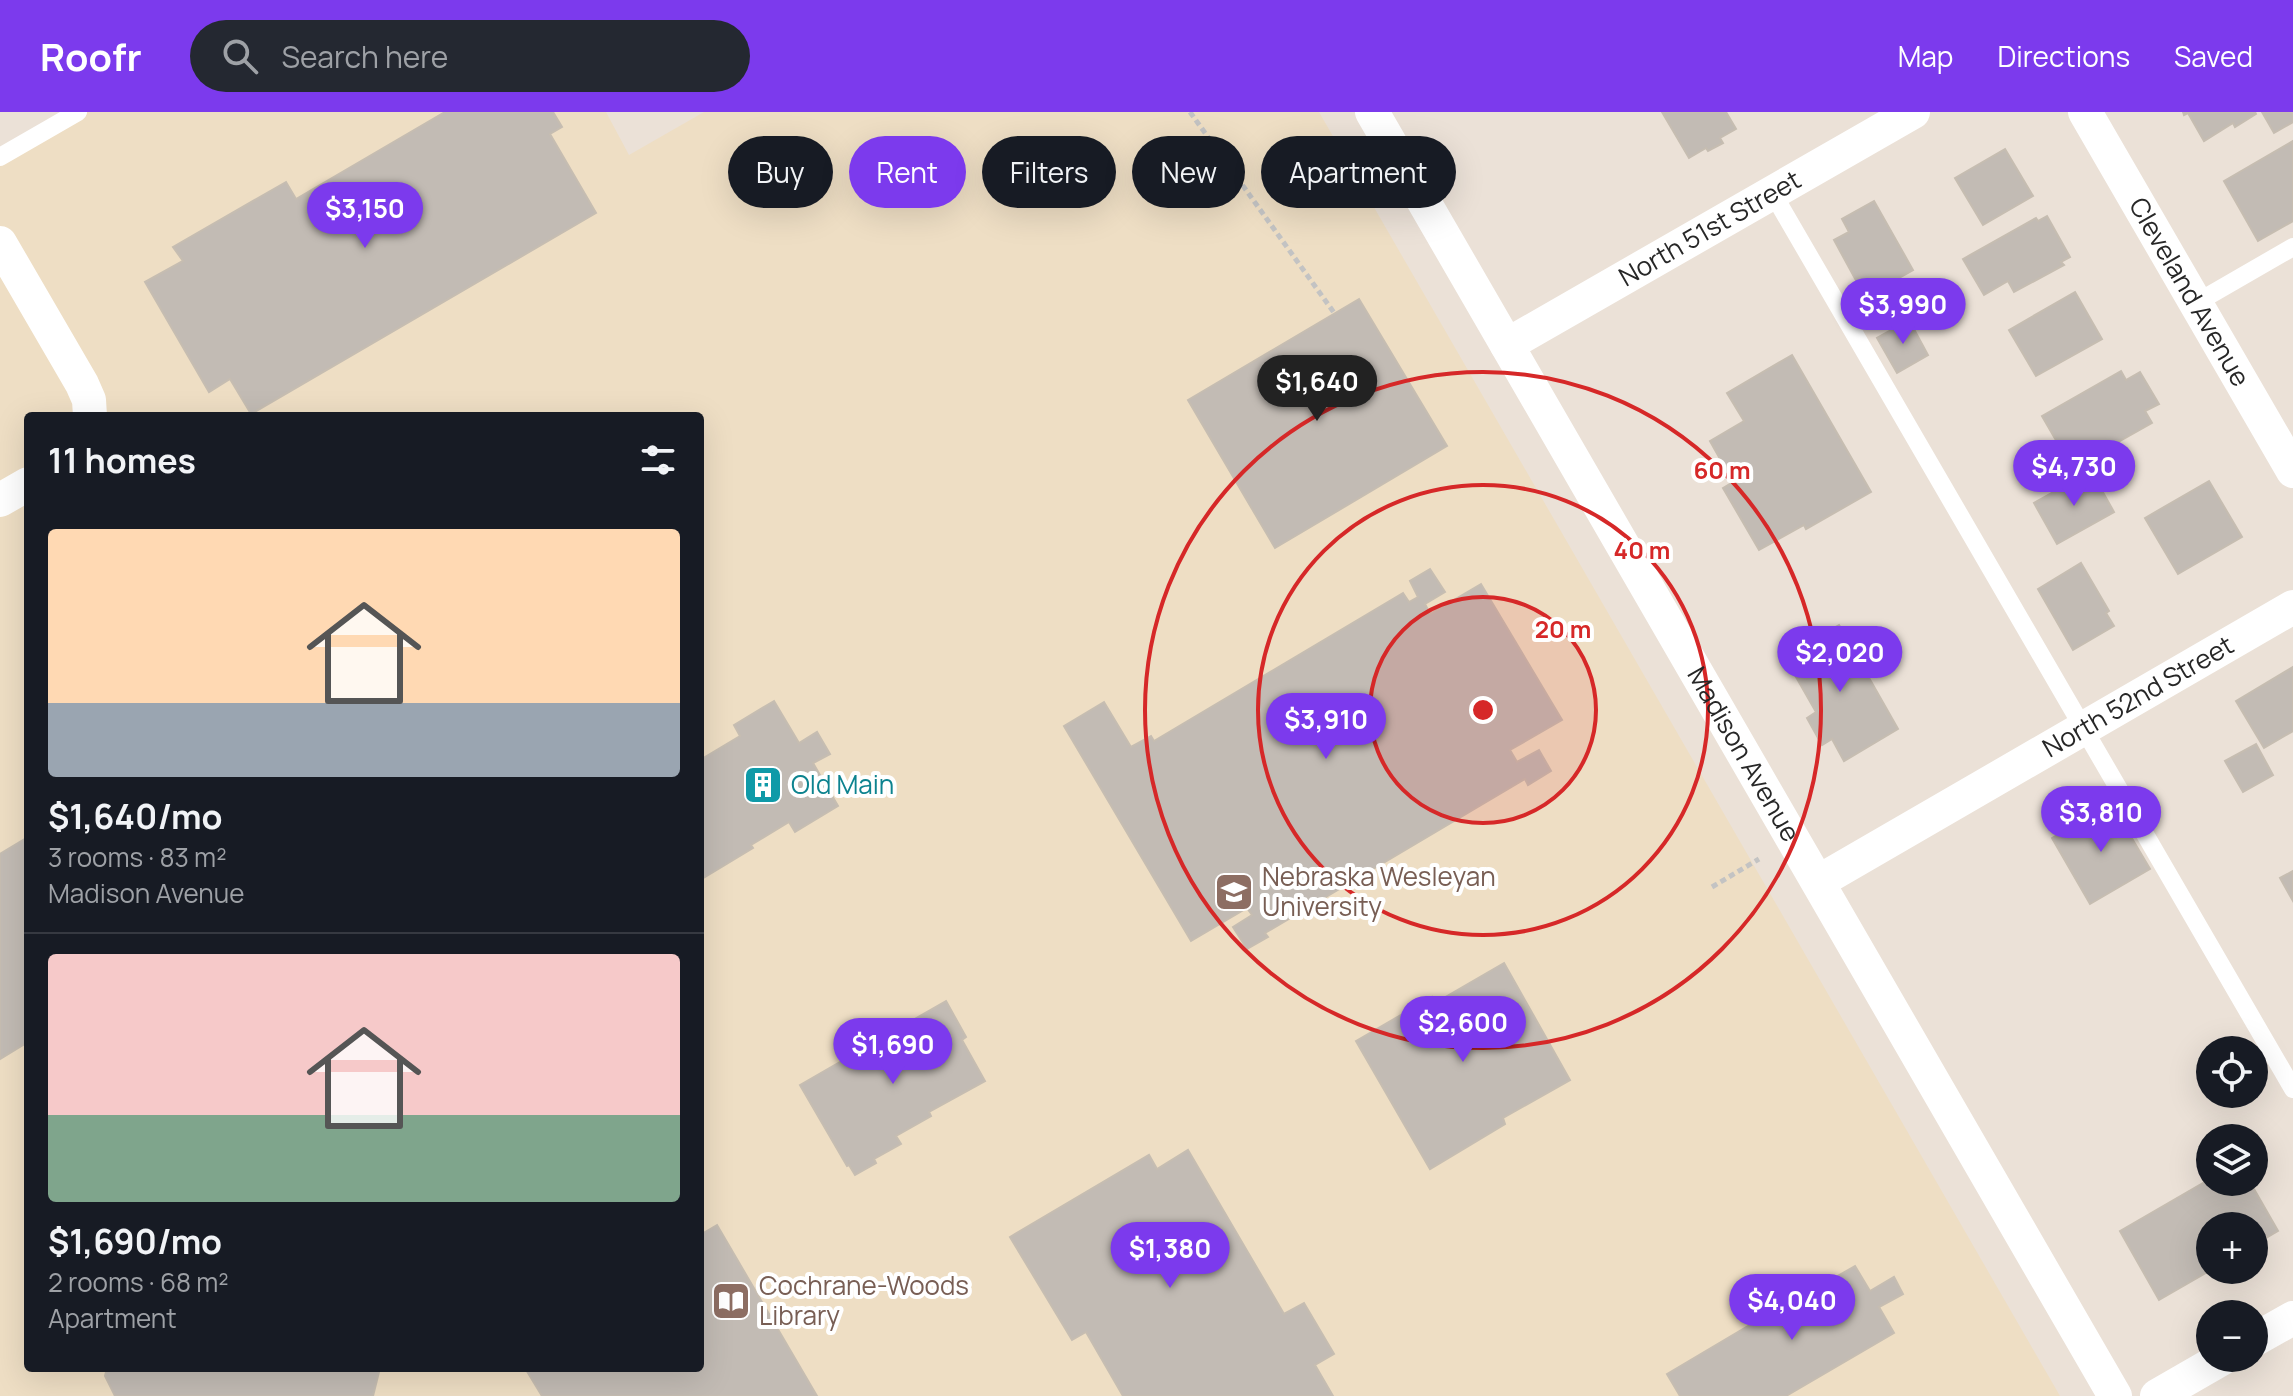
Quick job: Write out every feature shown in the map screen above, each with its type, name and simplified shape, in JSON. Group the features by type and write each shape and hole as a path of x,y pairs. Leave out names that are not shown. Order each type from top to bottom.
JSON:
{"street":[{"name":"Madison Avenue","path":"1372,112 2115,1396"},
{"name":"North 51st Street","path":"1507,345 1913,112"},
{"name":"Cleveland Avenue","path":"2085,112 2293,471"},
{"path":"0,243 82,384 89,400 90,412"},
{"path":"0,500 24,486"},
{"name":"North 52nd Street","path":"1818,882 2293,607"},
{"path":"2268,1332 2293,1318"},
{"path":"2157,1396 2199,1372"}],"lane":[{"path":"0,157 78,112"},
{"path":"1772,192 2293,1089"},
{"path":"2196,303 2293,247"}],"path":[{"path":"1190,112 1335,314"},
{"path":"1712,887 1759,859"}],"shaded area":[{"name":"Nebraska Wesleyan University","path":"82,112 606,112 629,155 704,112 1319,112 1333,136 1261,136 1261,208 1374,208 2060,1396 0,1396 0,159"}],"building":[{"path":"445,112 553,112 562,127 550,134 596,213 250,412 230,379 209,392 145,282 183,261 173,247 286,182 296,199"},
{"path":"1662,112 1726,112 1736,129 1720,138 1723,143 1689,158"},
{"path":"2183,112 2256,114 2235,127 2233,123 2204,141 2188,113 2184,115"},
{"path":"2262,112 2293,112 2293,122 2274,133"},
{"path":"2293,141 2293,221 2258,241 2224,181"},
{"path":"2005,149 2033,196 1983,225 1955,178"},
{"path":"1874,201 1913,270 1865,297 1834,240 1849,232 1842,219"},
{"path":"2047,216 2070,257 2061,262 2064,265 2014,292 2008,281 1984,295 1963,259 2036,218 2038,221"},
{"path":"2075,292 2102,339 2036,376 2009,330"},
{"path":"1359,299 1447,446 1275,548 1188,400"},
{"path":"1909,320 1928,355 1897,373 1877,338"},
{"path":"1792,355 1871,492 1806,529 1804,525 1759,550 1723,488 1733,482 1710,441 1744,421 1727,393"},
{"path":"2121,371 2126,380 2140,372 2159,404 2145,411 2152,423 2072,468 2042,416"},
{"path":"2091,471 2114,512 2057,544 2034,503"},
{"path":"2209,481 2242,537 2178,574 2145,518"},
{"path":"2081,563 2109,611 2106,613 2114,626 2073,650 2038,589"},
{"path":"1430,569 1445,592 1425,604 1430,614 1481,584 1562,720 1510,750 1517,762 1539,750 1551,771 1528,785 1525,779 1265,933 1268,937 1247,949 1233,927 1252,915 1247,908 1191,941 1064,726 1104,702 1131,747 1151,736 1154,741 1403,593 1409,602 1418,597 1410,581"},
{"path":"1839,625 1898,729 1844,761 1832,739 1822,745 1807,718 1816,712 1784,656"},
{"path":"2293,667 2293,731 2264,748 2236,701"},
{"name":"Old Main","path":"774,701 799,743 817,732 830,754 813,763 838,806 795,832 789,822 704,878 704,758 740,736 734,725"},
{"path":"2256,744 2273,775 2243,792 2225,761"},
{"path":"2111,803 2150,869 2090,904 2052,838"},
{"path":"24,839 24,1044 0,1059 0,854"},
{"path":"2293,871 2293,901 2280,878"},
{"path":"1504,963 1570,1080 1503,1118 1505,1124 1430,1169 1356,1041 1432,997 1435,1003"},
{"path":"946,1001 966,1037 962,1040 985,1081 929,1112 931,1116 896,1136 901,1144 874,1159 876,1163 855,1175 800,1085"},
{"path":"1188,1150 1284,1314 1304,1303 1334,1354 1315,1365 1333,1396 1123,1396 1086,1332 1072,1340 1010,1237 1149,1155 1157,1169"},
{"path":"2196,1187 2196,1196 2258,1196 2267,1212 2196,1212 2196,1279 2159,1300 2120,1231"},
{"path":"2268,1214 2278,1231 2268,1237"},
{"name":"Cochrane-Woods Library","path":"717,1225 817,1396 542,1396 527,1372 704,1372 704,1233"},
{"path":"1855,1266 1870,1291 1894,1277 1903,1294 1879,1307 1894,1333 1786,1396 1680,1396 1667,1374 1753,1323 1750,1315 1756,1307 1766,1306 1772,1314"},
{"path":"106,1372 379,1372 373,1396 115,1396"}],"place":[{"name":"Old Main","path":"763,785"},
{"name":"Nebraska Wesleyan University","path":"1234,892"},
{"name":"Cochrane-Woods Library","path":"731,1301"}]}
